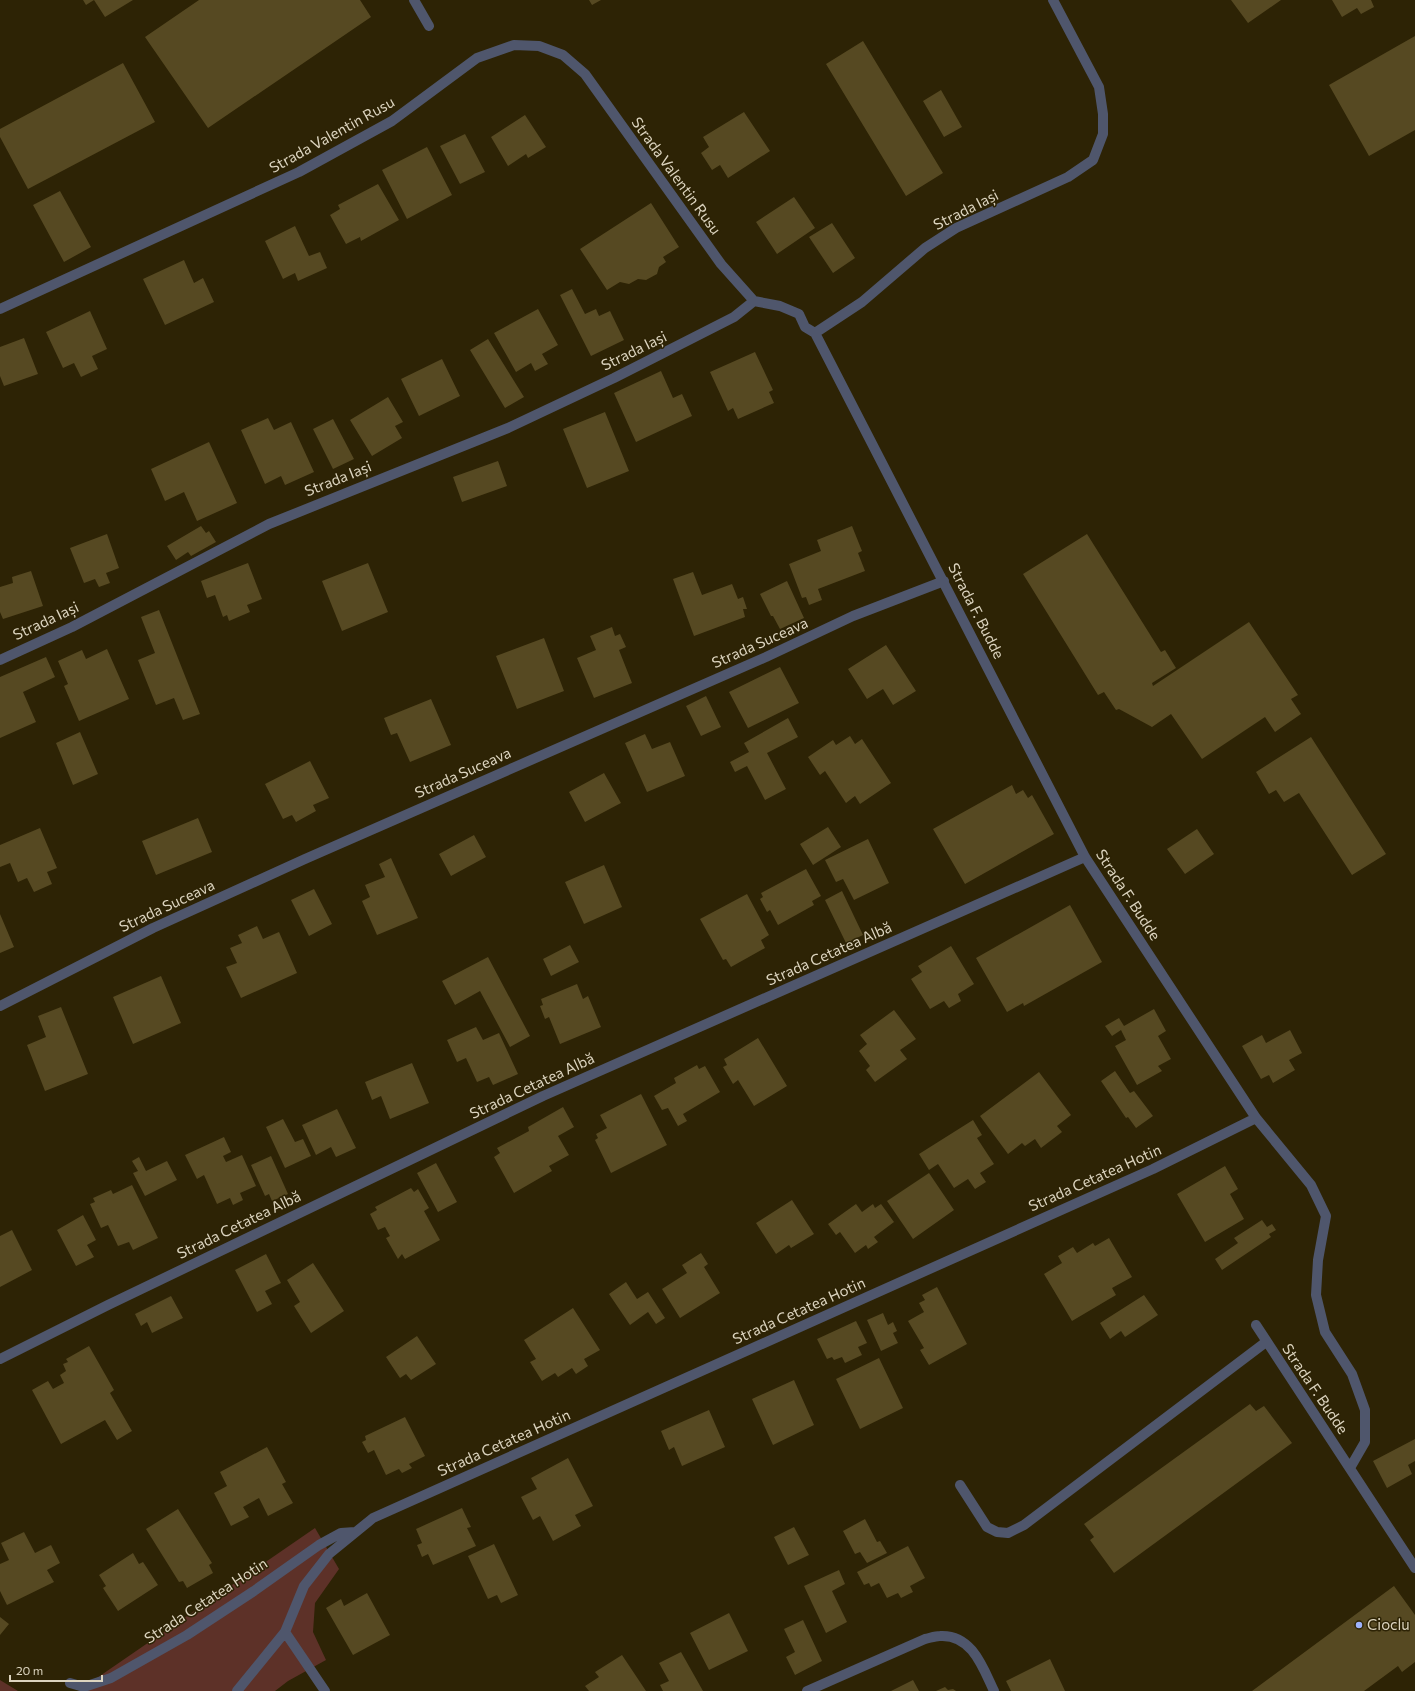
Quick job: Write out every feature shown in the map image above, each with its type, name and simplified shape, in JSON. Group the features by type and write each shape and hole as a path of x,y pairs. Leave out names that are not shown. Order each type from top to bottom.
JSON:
{"street":[{"path":"414,0 429,26"},
{"name":"Strada Iași","path":"815,333 862,302 925,248 956,228 1068,177 1093,160 1103,134 1104,114 1099,88 1053,0"},
{"name":"Strada Valentin Rusu","path":"0,309 299,172 392,121 477,58 514,45 539,46 563,55 585,74 721,264 754,301"},
{"path":"754,301 780,306 799,314 805,327 815,333"},
{"name":"Strada Iași","path":"0,660 72,627 269,524 508,428 614,378 734,317 754,301"},
{"name":"Strada F. Budde","path":"815,333 1085,857 1256,1118 1311,1185 1326,1216 1318,1260 1316,1295 1325,1332 1352,1374 1365,1410 1365,1442 1350,1468"},
{"name":"Strada Suceava","path":"0,1006 153,928 291,865 766,657 853,616 944,582"},
{"name":"Strada Cetatea Albă","path":"0,1359 108,1305 543,1096 1085,857"},
{"name":"Strada Cetatea Hotin","path":"237,1691 285,1632 304,1586 329,1554 373,1518 1146,1172 1256,1118"},
{"name":"Strada F. Budde","path":"1256,1325 1415,1568"},
{"path":"960,1485 987,1527 998,1532 1008,1533 1024,1525 1266,1342"},
{"name":"Strada Cetatea Hotin","path":"70,1683 84,1687 111,1678 187,1635 254,1591 319,1545 341,1533 356,1532"},
{"path":"285,1632 325,1691"},
{"path":"807,1691 925,1639 942,1635 960,1640 973,1650 994,1691"}],"shaded area":[{"path":"315,1528 339,1569 315,1603 313,1632 326,1660 288,1681 275,1691 78,1691"},
{"path":"0,1680 18,1691 0,1691"}],"building":[{"path":"83,0 94,0 86,5"},
{"path":"94,0 133,0 105,17"},
{"path":"199,0 360,0 371,17 208,128 145,37"},
{"path":"589,0 601,0 592,5"},
{"path":"1231,0 1281,0 1248,23"},
{"path":"1332,0 1371,0 1374,7 1361,14 1357,8 1342,17"},
{"path":"1415,36 1415,130 1369,156 1329,85"},
{"path":"863,41 943,173 906,196 826,64"},
{"path":"123,63 155,122 28,189 0,137 0,129"},
{"path":"941,90 962,127 944,137 923,101"},
{"path":"744,112 770,151 728,178 720,165 712,170 701,153 709,147 703,137"},
{"path":"525,115 546,147 528,158 526,154 508,166 491,137"},
{"path":"465,134 485,172 460,184 440,146"},
{"path":"427,147 452,195 407,219 382,170"},
{"path":"378,184 399,220 361,241 360,237 346,244 330,215 340,209 338,205"},
{"path":"60,191 91,247 64,262 33,205"},
{"path":"794,197 815,228 777,254 756,222"},
{"path":"651,203 679,247 663,257 666,262 659,267 657,274 646,280 638,279 629,284 620,282 607,290 580,249"},
{"path":"832,223 855,258 833,273 809,237"},
{"path":"295,226 309,256 320,252 327,268 298,281 295,273 283,279 265,241"},
{"path":"184,260 194,283 203,278 214,302 165,325 143,279"},
{"path":"572,289 585,314 596,309 599,316 610,311 624,340 591,356 560,295"},
{"path":"538,309 558,345 542,354 548,364 535,371 531,363 516,372 494,333"},
{"path":"90,311 107,349 92,356 98,369 81,377 74,363 63,368 46,332"},
{"path":"24,338 38,374 4,386 0,376 0,347"},
{"path":"488,339 524,397 505,408 470,350"},
{"path":"755,352 773,390 769,392 774,403 738,419 733,408 728,411 710,372"},
{"path":"442,359 460,396 419,416 401,379"},
{"path":"661,371 673,398 682,394 692,416 636,442 614,393"},
{"path":"388,397 403,422 395,426 402,438 372,456 350,420"},
{"path":"605,412 629,471 587,488 563,429"},
{"path":"268,418 274,430 291,422 314,472 285,485 281,476 265,484 241,430"},
{"path":"333,419 354,459 333,469 313,429"},
{"path":"209,442 237,503 197,521 184,492 165,501 151,469"},
{"path":"498,461 507,486 462,502 453,477"},
{"path":"201,526 206,533 209,531 216,542 191,556 188,552 176,560 167,546"},
{"path":"852,526 862,551 858,553 865,571 818,589 822,600 809,605 806,597 802,598 789,564 821,551 817,540"},
{"path":"107,534 119,568 106,573 110,583 99,587 95,579 84,583 70,548"},
{"path":"1087,534 1161,652 1165,650 1176,668 1152,683 1153,686 1249,622 1298,695 1291,699 1301,714 1275,732 1265,717 1202,759 1171,714 1152,727 1119,709 1116,710 1104,692 1098,695 1023,574"},
{"path":"248,563 262,599 247,605 250,612 229,621 227,615 223,617 215,595 207,598 201,581"},
{"path":"368,563 388,612 342,631 322,581"},
{"path":"31,571 43,606 3,619 0,612 0,587 13,583 12,577"},
{"path":"693,572 702,595 732,584 738,599 743,597 747,609 743,609 745,617 694,636 673,579"},
{"path":"787,581 804,618 780,629 773,616 771,616 760,594"},
{"path":"159,610 200,714 183,720 174,698 156,705 138,660 155,653 141,617"},
{"path":"612,627 615,636 620,634 626,647 619,650 632,683 594,698 577,658 596,650 590,636"},
{"path":"544,638 564,691 517,709 496,656"},
{"path":"886,645 916,691 893,705 883,689 867,699 848,669"},
{"path":"107,649 129,699 79,721 64,686 68,684 58,661 82,650 86,659"},
{"path":"46,657 55,677 23,692 36,722 0,738 0,677"},
{"path":"780,667 799,703 748,728 729,692"},
{"path":"706,696 721,727 701,736 686,706"},
{"path":"431,699 451,745 410,762 397,733 391,735 384,718"},
{"path":"788,718 798,737 767,753 786,789 765,800 747,766 735,772 730,762 749,752 744,743"},
{"path":"80,732 98,774 73,785 56,743"},
{"path":"645,734 652,749 670,742 685,776 647,792 625,743"},
{"path":"850,736 855,744 862,739 891,783 860,804 855,796 846,803 825,771 820,775 808,757 833,740 836,745"},
{"path":"1311,737 1386,854 1352,875 1299,793 1284,802 1276,790 1269,794 1256,772"},
{"path":"310,761 329,798 313,805 316,811 296,822 292,815 283,819 265,784"},
{"path":"604,773 621,803 585,822 569,792"},
{"path":"1012,785 1016,794 1023,790 1028,798 1032,795 1054,834 965,884 933,829"},
{"path":"198,818 212,852 156,875 142,841"},
{"path":"828,827 841,847 813,865 800,844"},
{"path":"40,828 57,868 47,872 52,884 34,892 27,878 18,882 10,863 0,867 0,845"},
{"path":"1197,829 1214,854 1185,874 1167,849"},
{"path":"474,835 486,857 451,876 439,854"},
{"path":"868,839 889,883 854,900 843,879 836,882 825,860"},
{"path":"391,858 418,918 377,935 362,901 370,897 365,885 385,877 379,864"},
{"path":"604,865 622,907 584,924 565,882"},
{"path":"806,869 821,896 812,901 814,905 778,925 770,910 767,912 760,899 763,897 761,893"},
{"path":"314,889 332,924 309,936 291,900"},
{"path":"842,891 863,935 846,943 825,900"},
{"path":"747,894 769,935 761,940 765,948 731,967 726,959 723,960 700,919"},
{"path":"1070,905 1102,962 1024,1006 1023,1003 1007,1012 976,958"},
{"path":"0,914 14,947 0,953"},
{"path":"257,926 263,939 279,932 297,973 241,998 226,967 237,963 230,948 242,943 238,935"},
{"path":"570,945 579,962 551,976 543,959"},
{"path":"951,946 974,984 958,994 961,1001 949,1008 944,1001 930,1009 911,979 922,972 918,966"},
{"path":"488,957 530,1036 510,1047 480,991 455,1005 442,981"},
{"path":"161,976 181,1023 133,1044 113,997"},
{"path":"577,984 583,999 588,996 601,1027 560,1044 549,1017 545,1019 540,1006 543,1005 541,999"},
{"path":"61,1007 88,1074 45,1091 27,1045 46,1037 38,1016"},
{"path":"1154,1009 1166,1031 1158,1036 1171,1059 1158,1066 1162,1071 1137,1085 1115,1046 1126,1040 1121,1030 1112,1036 1105,1026 1119,1018 1124,1026"},
{"path":"894,1010 916,1039 900,1050 907,1059 875,1082 866,1070 870,1066 859,1051 867,1044 860,1035"},
{"path":"476,1027 483,1040 499,1033 518,1074 493,1085 489,1077 477,1082 466,1058 457,1062 447,1040"},
{"path":"1290,1030 1302,1053 1289,1060 1295,1070 1273,1083 1269,1075 1261,1079 1242,1046 1262,1035 1266,1043"},
{"path":"758,1038 787,1086 754,1106 738,1080 733,1084 723,1067 727,1065 724,1059"},
{"path":"412,1063 429,1103 390,1119 381,1096 372,1100 365,1082"},
{"path":"697,1065 699,1069 705,1066 720,1092 683,1114 687,1121 678,1126 668,1108 662,1110 654,1096 676,1083 674,1078"},
{"path":"1115,1071 1130,1093 1134,1091 1153,1116 1136,1128 1128,1117 1126,1118 1101,1081"},
{"path":"1039,1072 1071,1115 1057,1126 1062,1132 1041,1148 1035,1139 1025,1146 1022,1143 1008,1154 980,1116"},
{"path":"641,1094 667,1145 611,1173 595,1140 598,1138 596,1134 607,1128 600,1115"},
{"path":"563,1107 574,1127 558,1136 569,1155 549,1166 552,1171 514,1193 494,1157 500,1153 497,1148 529,1131 528,1127"},
{"path":"337,1109 356,1148 336,1157 331,1147 316,1155 302,1125"},
{"path":"283,1119 295,1142 303,1139 311,1156 285,1168 266,1127"},
{"path":"973,1120 982,1135 977,1138 994,1164 980,1173 986,1182 975,1189 968,1179 954,1188 938,1164 929,1170 919,1154"},
{"path":"224,1137 231,1152 223,1156 226,1162 242,1155 256,1186 240,1193 243,1200 233,1205 230,1198 217,1204 204,1175 197,1179 185,1155"},
{"path":"271,1156 288,1194 272,1201 269,1194 265,1196 251,1165"},
{"path":"139,1157 146,1171 167,1161 177,1180 145,1196 133,1173 138,1171 132,1161"},
{"path":"436,1163 457,1202 438,1212 417,1173"},
{"path":"1225,1166 1238,1189 1230,1194 1244,1219 1205,1242 1177,1194"},
{"path":"929,1173 954,1210 913,1239 887,1201"},
{"path":"132,1185 158,1238 133,1250 129,1242 118,1246 108,1225 101,1228 90,1204 95,1202 93,1198 111,1190 113,1194"},
{"path":"411,1188 414,1192 418,1189 429,1208 424,1211 440,1240 405,1259 402,1254 398,1259 386,1238 390,1236 385,1227 378,1230 370,1214 377,1210 375,1207"},
{"path":"792,1200 814,1234 791,1248 789,1245 776,1254 756,1223"},
{"path":"856,1204 862,1212 873,1204 875,1208 881,1204 894,1222 874,1237 878,1242 868,1249 866,1245 855,1253 840,1232 836,1235 828,1224"},
{"path":"83,1215 96,1240 87,1245 94,1257 76,1266 57,1230"},
{"path":"1262,1220 1267,1227 1272,1224 1276,1230 1269,1234 1271,1237 1222,1270 1215,1259 1238,1243 1234,1238"},
{"path":"12,1230 32,1270 0,1287 0,1236"},
{"path":"1109,1238 1132,1277 1112,1288 1116,1295 1072,1321 1044,1274 1062,1263 1058,1256 1073,1247 1077,1253 1093,1243 1095,1246"},
{"path":"701,1253 708,1264 704,1267 720,1293 680,1318 662,1289 687,1273 682,1265"},
{"path":"266,1254 281,1283 265,1291 272,1304 257,1312 235,1270"},
{"path":"313,1263 344,1311 311,1333 294,1306 300,1302 287,1280"},
{"path":"626,1282 637,1299 648,1292 665,1318 656,1324 648,1312 630,1325 609,1294"},
{"path":"937,1287 967,1344 929,1365 920,1350 924,1348 908,1321 924,1312 919,1303 925,1300 922,1295"},
{"path":"1144,1295 1158,1315 1125,1337 1121,1331 1110,1339 1100,1323"},
{"path":"171,1296 183,1318 152,1333 147,1322 141,1326 135,1314"},
{"path":"573,1308 600,1350 584,1359 588,1366 576,1374 572,1368 558,1377 555,1373 542,1381 530,1362 536,1359 524,1340"},
{"path":"883,1313 888,1325 893,1322 897,1331 893,1333 898,1343 881,1351 867,1320"},
{"path":"856,1321 867,1343 858,1347 862,1355 845,1363 842,1357 834,1360 832,1357 827,1359 817,1339"},
{"path":"417,1336 436,1364 411,1380 406,1374 400,1378 386,1357"},
{"path":"89,1346 114,1390 110,1393 132,1431 117,1440 105,1420 61,1444 32,1390 48,1381 53,1389 64,1383 60,1375 66,1371 63,1364 68,1362 66,1359"},
{"path":"879,1358 903,1408 860,1429 836,1379"},
{"path":"794,1380 814,1425 773,1445 752,1399"},
{"path":"1250,1404 1256,1411 1264,1406 1292,1443 1114,1573 1090,1540 1094,1537 1084,1524"},
{"path":"709,1410 725,1447 682,1466 674,1447 669,1450 661,1431"},
{"path":"405,1417 425,1456 409,1464 412,1468 402,1473 399,1469 386,1475 374,1450 368,1453 362,1442 366,1440 365,1436"},
{"path":"1415,1439 1415,1461 1408,1465 1412,1474 1387,1488 1373,1461"},
{"path":"267,1447 286,1482 282,1484 293,1503 268,1516 259,1498 243,1507 249,1517 231,1526 214,1493 227,1486 220,1472"},
{"path":"568,1458 593,1506 575,1515 581,1526 553,1541 540,1516 533,1520 521,1497 537,1489 531,1478"},
{"path":"462,1508 471,1527 467,1528 476,1546 433,1565 428,1554 422,1557 417,1545 422,1543 416,1529"},
{"path":"178,1509 212,1563 209,1565 213,1573 187,1588 183,1581 179,1582 146,1529"},
{"path":"865,1519 877,1542 880,1541 887,1553 867,1563 860,1552 855,1554 843,1531"},
{"path":"794,1527 809,1555 788,1565 774,1537"},
{"path":"24,1532 35,1553 51,1545 60,1563 47,1570 54,1582 7,1605 0,1591 0,1564 9,1560 1,1543"},
{"path":"494,1544 518,1595 501,1603 497,1595 488,1599 468,1556"},
{"path":"908,1546 925,1578 910,1586 913,1592 901,1598 898,1593 887,1598 879,1583 871,1587 869,1583 864,1585 857,1572"},
{"path":"133,1553 139,1564 143,1562 158,1585 118,1611 103,1588 106,1586 99,1575"},
{"path":"839,1570 845,1584 832,1591 847,1622 826,1633 804,1586"},
{"path":"1394,1586 1415,1615 1415,1662 1402,1672 1398,1666 1364,1691 1252,1691"},
{"path":"367,1593 390,1635 353,1655 326,1608 341,1599 344,1606"},
{"path":"729,1613 748,1651 709,1670 690,1633"},
{"path":"0,1617 9,1624 0,1635"},
{"path":"803,1620 822,1661 795,1675 786,1657 795,1652 784,1629"},
{"path":"681,1652 703,1691 663,1691 660,1685 669,1681 659,1663"},
{"path":"622,1655 646,1691 589,1691 585,1686 599,1677 595,1672"},
{"path":"1050,1659 1065,1691 1011,1691 1006,1681"},
{"path":"913,1680 919,1691 891,1691"},
{"path":"945,1687 948,1690 953,1689 956,1691 936,1691"}],"place":[{"name":"Cioclu","path":"1359,1625"}]}
